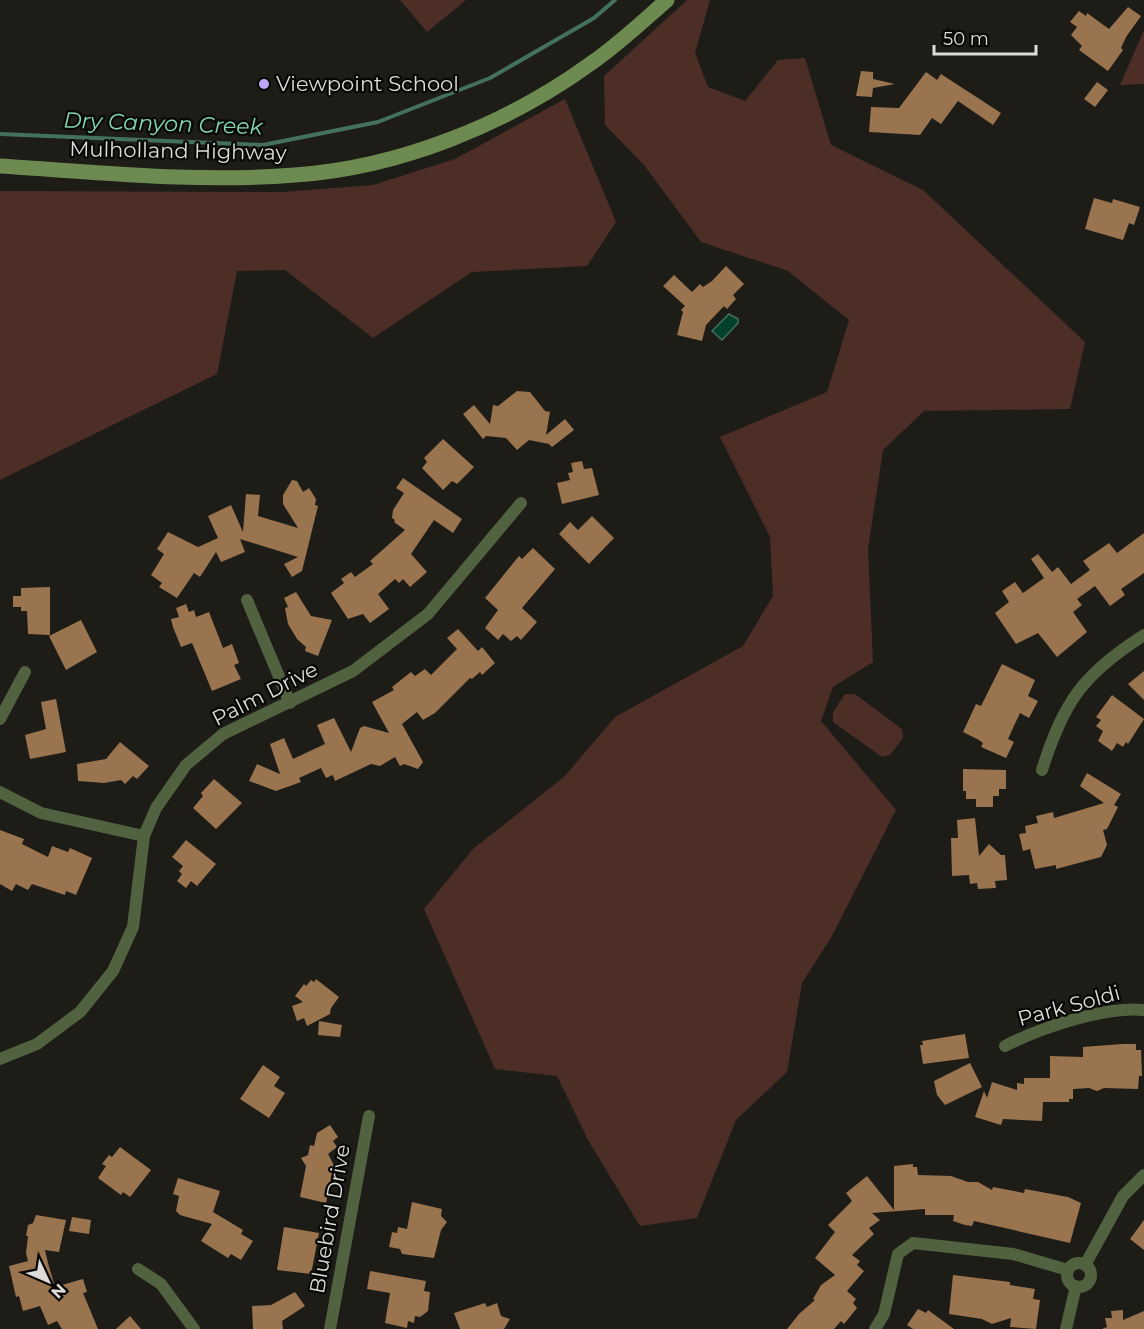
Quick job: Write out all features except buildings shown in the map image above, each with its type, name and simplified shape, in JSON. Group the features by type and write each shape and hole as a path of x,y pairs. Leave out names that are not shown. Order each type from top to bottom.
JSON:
{"main road":[{"name":"Mulholland Highway","path":"0,166 192,177 259,177 298,175 376,161 460,134 548,92 591,64 667,0"}],"street":[{"name":"Palm Drive","path":"0,1059 37,1044 80,1012 113,971 133,927 144,836 156,808 186,765 223,734 353,671 428,614 521,503"},
{"path":"247,600 290,703"},
{"path":"1042,770 1067,705 1086,678 1110,657 1144,635"},
{"path":"0,719 25,672"},
{"path":"0,792 41,813 144,836"},
{"name":"Park Soldi","path":"1005,1046 1034,1032 1087,1018 1125,1010 1144,1010"},
{"name":"Bluebird Drive","path":"330,1329 369,1116"},
{"path":"1085,1264 1123,1196 1144,1175"},
{"path":"875,1329 884,1314 898,1254 913,1243 1013,1254 1068,1270"},
{"path":"1073,1264 1085,1264 1090,1272 1089,1280 1084,1285 1076,1286 1070,1282 1068,1270 1073,1264"},
{"path":"138,1269 161,1284 194,1329"},
{"path":"1066,1329 1076,1286"}],"shaded area":[{"path":"400,0 466,0 427,32"},
{"path":"687,0 710,0 695,53 708,87 745,101 778,60 805,58 831,145 923,190 1085,342 1070,409 924,411 883,450 868,549 873,662 833,687 821,721 896,810 832,936 802,983 787,1072 736,1120 697,1218 640,1226 588,1140 557,1076 495,1069 424,909 473,849 564,777 615,717 743,646 773,596 770,537 720,437 827,392 849,320 788,271 701,242 644,165 605,125 604,76"},
{"path":"1144,30 1144,84 1120,85"},
{"path":"565,99 616,222 587,266 472,272 373,338 285,270 237,271 217,374 0,480 0,191 283,192 373,185 455,159"},
{"path":"729,314 738,319 738,323 722,340 712,331"},
{"path":"845,694 855,694 902,729 903,738 890,755 882,757 833,722 833,712"}],"waterway":[{"name":"Dry Canyon Creek","path":"0,134 263,145 378,122 490,78 594,18 615,0"}],"place":[{"name":"Viewpoint School","path":"264,84"}]}
